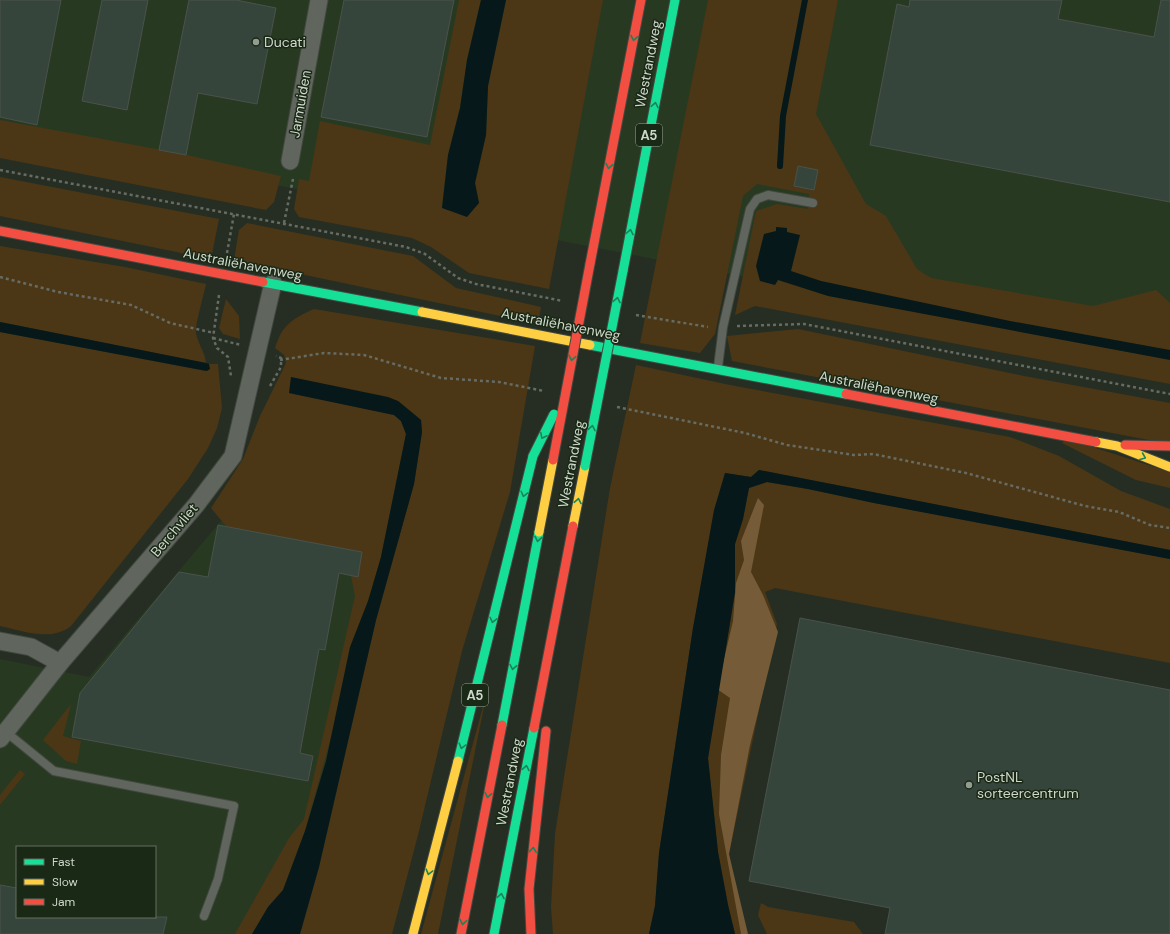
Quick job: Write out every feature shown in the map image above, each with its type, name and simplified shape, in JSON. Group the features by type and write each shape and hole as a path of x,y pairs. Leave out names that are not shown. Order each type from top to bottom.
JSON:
{"main road":[{"name":"Westrandweg","path":"461,934 641,0"},
{"name":"Westrandweg","path":"494,934 675,0"},
{"name":"Australiëhavenweg","path":"0,231 1117,446 1170,446"},
{"name":"A5","path":"413,934 471,710 533,456 566,392"},
{"name":"Australiëhavenweg","path":"1117,446 1170,467"},
{"name":"A5","path":"550,699 562,580"},
{"path":"531,934 529,889 547,723"}],"street":[{"name":"Jarmuiden","path":"290,161 319,0"},
{"name":"Berchvliet","path":"3,736 60,663 196,505 233,456 273,283"},
{"path":"0,641 31,648 60,663"}],"lane":[{"path":"717,370 723,327 750,209 757,198 768,195 813,203"},
{"path":"3,736 54,771 234,806 218,880 204,916"}],"path":[{"path":"284,223 294,174 290,161"},
{"path":"0,170 93,188"},
{"path":"0,277 58,292 131,305 170,323 214,333"},
{"path":"213,338 217,348 228,357 231,377"},
{"path":"280,360 324,353 364,355 441,378 499,382 546,392"},
{"path":"616,406 745,433 787,445 854,455 873,454 966,473 1085,506 1119,512 1150,525 1170,528"}],"shaded area":[{"path":"0,0 1170,0 1170,360 0,131"},
{"path":"459,0 481,0 467,60 460,108 448,155 442,207 479,203 475,183 486,135 488,86 506,0 603,0 549,289 469,273 431,247 412,238 299,217 294,209 299,179 309,181 320,121 430,145"},
{"path":"481,0 506,0 488,86 486,135 475,183 479,203 467,217 442,208 448,155 460,108 467,60"},
{"path":"708,0 838,0 816,114 866,204 886,216 917,269 931,278 1093,306 1156,290 1170,303 1170,384 755,306 735,315 756,211 777,204 808,209 809,194 757,184 743,196 715,334 700,353 640,343"},
{"path":"0,120 178,153 281,176 274,202 266,210 0,158"},
{"path":"0,177 219,219 211,259 0,216"},
{"path":"247,223 413,256 456,288 541,307 538,324 234,260 239,230"},
{"path":"776,227 787,228 787,232 800,235 791,271 821,281 1010,321 1170,350 1170,360 828,296 778,280 775,285 760,281 756,266 764,234 776,231"},
{"path":"0,246 125,267 206,284 198,316 196,333 206,363 0,322"},
{"path":"226,299 239,316 240,339 223,334 219,328"},
{"path":"314,309 535,346 510,492 462,651 418,835 392,934 300,934 319,867 376,620 414,484 422,432 421,420 398,401 289,393 394,415 401,421 406,434 381,557 305,831 283,890 268,907 252,934 235,934 289,838 304,819 355,596 348,560 278,537 226,526 211,508 243,459 260,416 286,363 284,355 275,348 281,334 294,320"},
{"path":"0,322 206,363 209,364 210,369 207,371 0,332"},
{"path":"798,329 1024,376 1170,403 1170,444 732,361 727,336"},
{"path":"0,332 206,371 209,364 218,364 222,408 217,428 208,448 188,479 71,626 63,631 55,633 37,634 0,626"},
{"path":"636,365 730,385 1010,437 1059,456 1121,491 1170,509 1170,550 759,470 751,477 725,473 693,628 659,853 655,906 649,934 553,934 551,907 555,834 610,488"},
{"path":"291,377 388,397 398,401 421,420 422,432 414,484 376,620 319,867 300,934 252,934 268,907 283,890 305,831 326,761 350,647 368,601 381,557 406,434 401,421 394,415 289,393"},
{"path":"1068,439 1170,472 1170,488 1136,480 1062,443"},
{"path":"759,470 1170,550 1170,559 767,482 749,488 743,519 735,544 735,592 708,758 718,852 735,934 649,934 655,906 659,853 693,628 714,510 725,473 751,477"},
{"path":"767,482 1170,559 1170,663 775,588 765,592 777,624 729,854 740,909 748,934 735,934 718,852 708,758 735,592 735,544 743,519 749,488"},
{"path":"758,498 764,505 751,572 763,595 778,632 750,745 729,854 748,934 741,934 719,814 721,755 730,698 717,689 733,621 736,583 744,560 741,541"},
{"path":"221,521 382,557 334,934 0,934 0,659 89,677"},
{"path":"487,692 438,934 421,934"},
{"path":"71,704 63,736 81,741 77,764 66,761 43,740"},
{"path":"20,770 25,774 0,805 0,795"},
{"path":"761,903 768,907 854,922 863,934 767,934 758,915"}],"building":[{"path":"0,0 61,0 37,125 0,117"},
{"path":"102,0 148,0 127,110 82,101"},
{"path":"189,0 236,0 276,8 257,104 198,93 186,155 159,150"},
{"path":"344,0 454,0 427,137 321,117"},
{"path":"910,0 1062,0 1058,19 1154,37 1161,0 1170,0 1170,202 870,145 897,4 909,7"},
{"path":"798,166 818,170 814,190 794,186"},
{"path":"218,525 362,552 358,577 339,573 325,650 319,649 300,753 313,756 308,781 72,737 80,693 179,572 208,577"},
{"name":"PostNL sorteercentrum","path":"800,618 1170,690 1170,934 885,934 890,908 749,881"},
{"path":"0,885 16,888 16,918 167,917 163,934 0,934"}],"waterway":[{"path":"780,166 783,116 805,0"}],"traffic: fast":[{"path":"623,271 675,0"},
{"path":"585,466 623,271"},
{"path":"263,282 422,312"},
{"path":"590,345 846,394"},
{"path":"533,456 554,414"},
{"path":"458,761 533,456"},
{"path":"502,725 539,532"},
{"path":"494,934 534,728"}],"traffic: slow":[{"path":"422,312 590,345"},
{"path":"1096,442 1117,446 1170,467"},
{"path":"539,532 553,460"},
{"path":"573,526 585,466"},
{"path":"413,934 458,761"}],"traffic: jam":[{"path":"590,264 641,0"},
{"path":"0,231 263,282"},
{"path":"553,460 590,264"},
{"path":"846,394 1096,442"},
{"path":"1125,445 1170,446"},
{"path":"534,728 573,526"},
{"path":"461,934 502,725"},
{"path":"531,934 529,889 546,731"}],"place":[{"name":"Ducati","path":"256,42"},
{"name":"PostNL sorteercentrum","path":"969,785"}]}
